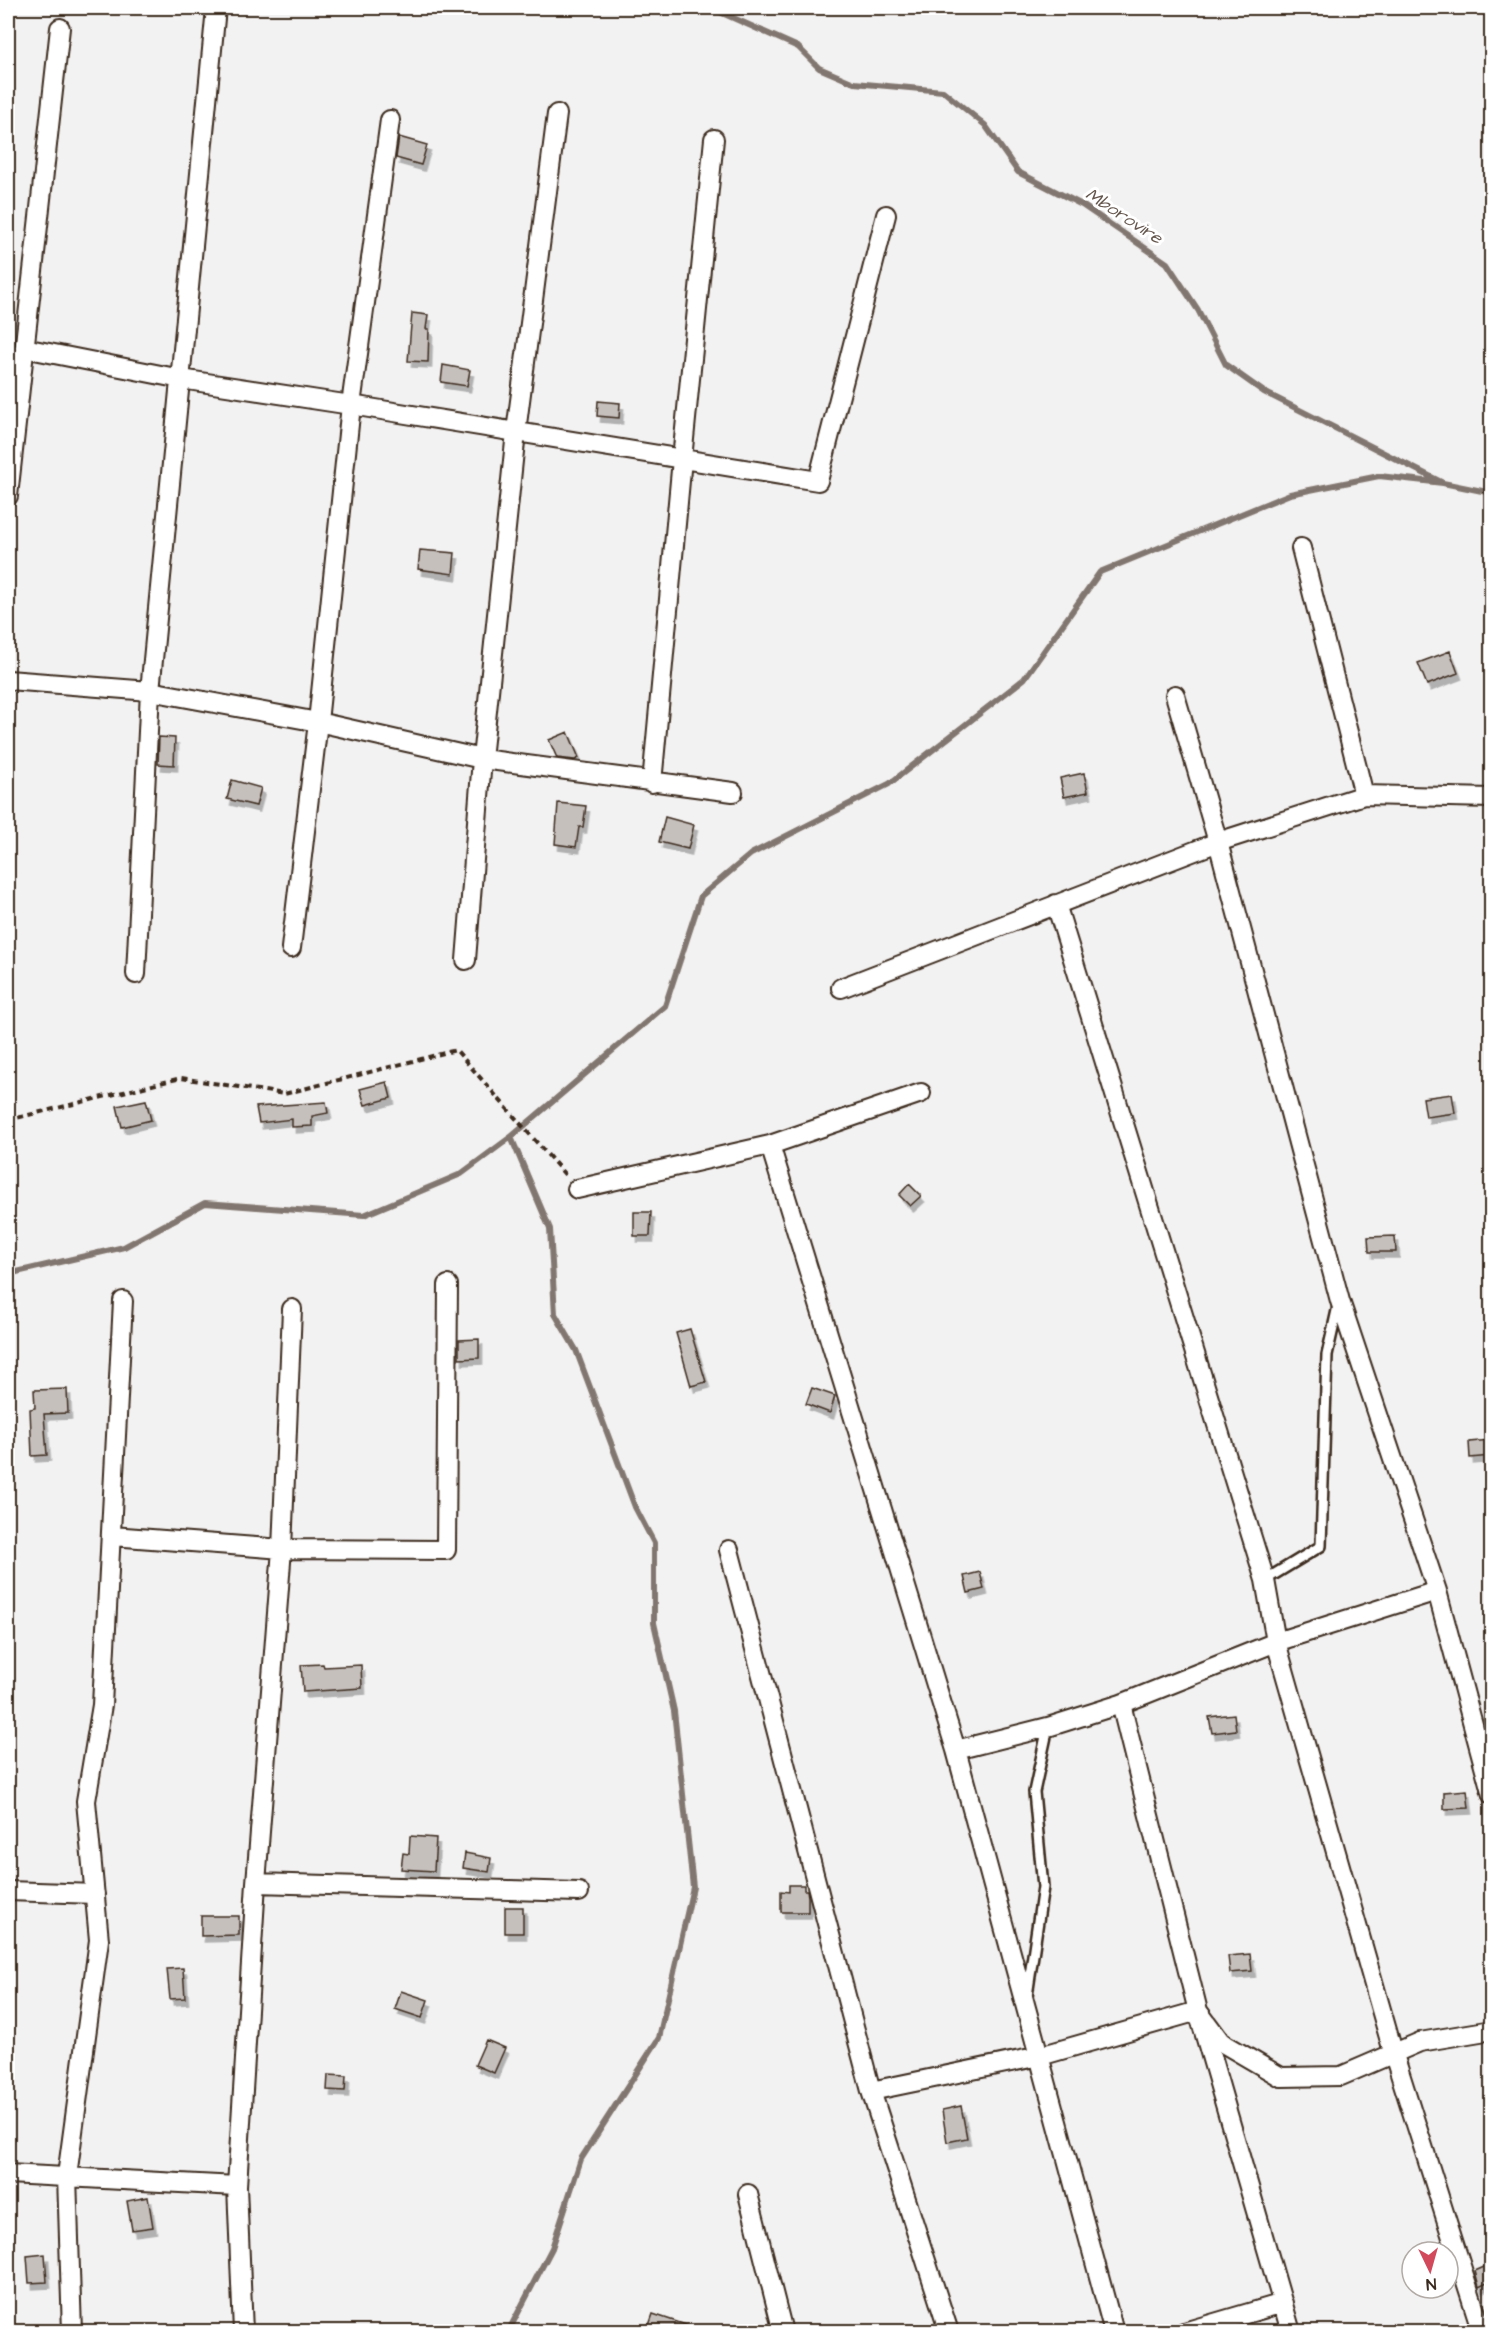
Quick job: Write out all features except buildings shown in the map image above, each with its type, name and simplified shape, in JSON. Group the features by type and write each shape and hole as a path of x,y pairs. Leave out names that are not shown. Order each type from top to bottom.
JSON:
{"street":[{"path":"136,974 150,691 216,8"},
{"path":"8,496 60,28"},
{"path":"466,960 482,759 516,432 557,114"},
{"path":"291,948 318,722 351,405 390,120"},
{"path":"652,783 714,139"},
{"path":"24,348 181,379 818,481 886,215"},
{"path":"1301,548 1364,795"},
{"path":"8,680 150,691 318,722 482,759 733,792"},
{"path":"1175,695 1218,842 1340,1301 1437,1591 1491,1795"},
{"path":"841,988 1218,842 1364,795 1491,798"},
{"path":"1056,904 1265,1581 1276,1642 1394,2055 1482,2331"},
{"path":"577,1189 770,1145 921,1093"},
{"path":"770,1145 956,1750 1114,2331"},
{"path":"112,1536 282,1549 446,1550 447,1285"},
{"path":"72,2331 67,2176 99,1940 86,1802 102,1705 123,1301"},
{"path":"243,2331 237,2186 256,1883 282,1549 292,1309"},
{"path":"729,1550 871,2091 949,2331"},
{"path":"956,1750 1047,1727 1121,1704 1276,1642 1437,1591"},
{"path":"1121,1704 1198,2011 1291,2331"},
{"path":"256,1883 579,1892"},
{"path":"8,1892 95,1894"},
{"path":"871,2091 1040,2055 1198,2011"},
{"path":"1198,2011 1221,2042 1281,2077 1341,2076 1420,2042 1491,2030"},
{"path":"8,2174 237,2186"},
{"path":"748,2194 783,2331"},
{"path":"1184,2331 1283,2303"}],"lane":[{"path":"1265,1581 1321,1546 1327,1355 1340,1301"},
{"path":"1026,2007 1043,1887 1034,1792 1047,1727"}],"path":[{"path":"8,1120 181,1078 284,1094 456,1050 577,1189"}],"waterway":[{"name":"Mborovire","path":"711,8 798,47 819,68 854,83 943,91 985,125 1018,172 1082,205 1167,263 1198,310 1226,365 1264,392 1443,483 1492,493"},
{"path":"8,1274 124,1247 205,1203 364,1215 461,1174 511,1137 665,1006 701,896 751,854 889,784 1024,679 1100,572 1290,494 1379,476 1443,483"},
{"path":"508,2332 552,2248 581,2159 659,2038 693,1887 674,1711 654,1623 654,1543 635,1507 576,1350 555,1314 550,1229 511,1137"}]}
